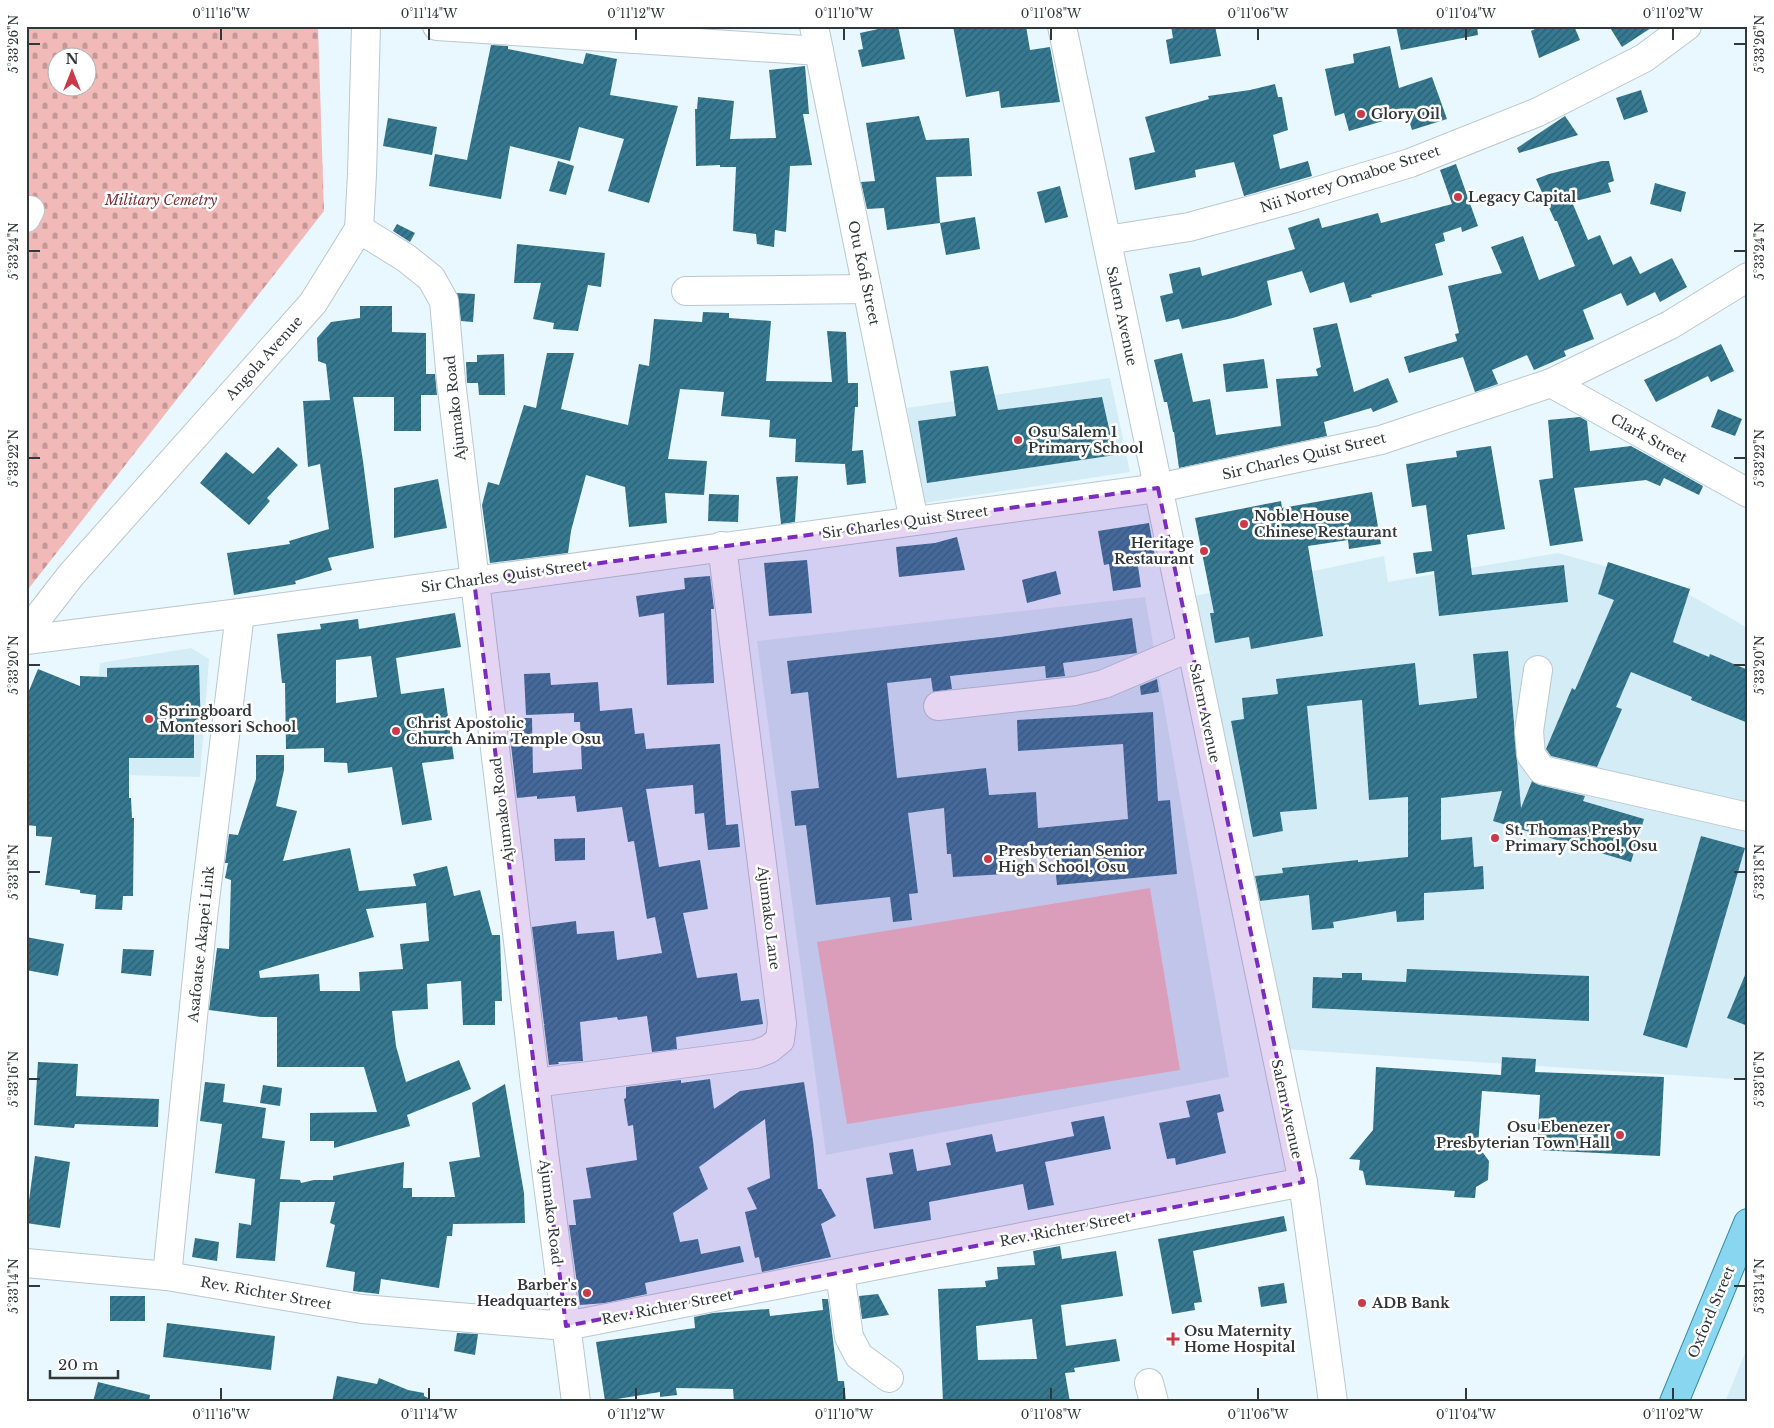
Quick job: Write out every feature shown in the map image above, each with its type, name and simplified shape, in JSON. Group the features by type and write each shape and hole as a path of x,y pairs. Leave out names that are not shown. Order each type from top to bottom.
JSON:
{"main road":[{"name":"Oxford Street","path":"1674,1402 1748,1223"}],"street":[{"name":"Angola Avenue","path":"26,634 71,575 314,303 359,229 366,26"},
{"path":"437,26 816,39"},
{"name":"Salem Avenue","path":"1062,26 1302,1182 1333,1402"},
{"name":"Nii Nortey Omaboe Street","path":"1106,240 1189,227 1292,199 1410,163 1538,112 1644,58 1687,26"},
{"name":"Otu Kofi Street","path":"816,39 914,521"},
{"name":"Ajumako Road","path":"359,229 406,258 431,278 444,301 451,381 474,580 576,1402"},
{"name":"Sir Charles Quist Street","path":"26,640 240,613 1158,488 1381,440 1551,383 1670,325 1748,277"},
{"path":"686,291 867,289"},
{"name":"Clark Street","path":"1551,383 1748,493"},
{"name":"Ajumako Lane","path":"535,1083 756,1054 769,1049 780,1040 782,1023 722,546"},
{"name":"Asafoatse Akapei Link","path":"167,1276 203,917 240,613"},
{"path":"938,706 1075,691 1104,684 1191,647"},
{"path":"1538,670 1529,731 1531,755 1542,770 1748,817"},
{"name":"Rev. Richter Street","path":"26,1263 167,1276 362,1309 566,1326 1302,1182"},
{"path":"840,1273 849,1337 859,1356 889,1378"}],"highlighted area":[{"path":"1158,488 1303,1182 566,1326 474,580"}],"shaded area":[{"name":"Osu Salem 1 Primary School","path":"1110,378 1130,472 924,503 907,408"},
{"name":"St. Thomas Presby Primary School, Osu","path":"1558,553 1672,585 1748,628 1748,1080 1285,1049 1195,596 1384,556 1388,582"},
{"name":"Presbyterian Senior High School, Osu","path":"1145,597 1229,1077 826,1155 757,641"},
{"name":"Springboard Montessori School","path":"191,648 209,659 200,777 88,774 100,663"},
{"path":"1748,1346 1748,1402 1725,1402"}],"green space":[{"name":"Military Cemetry","path":"26,26 318,26 324,211 26,592"},
{"path":"1150,888 1180,1070 847,1124 817,942"}],"building":[{"path":"898,26 905,59 862,67 858,50 863,49 860,33"},
{"path":"953,26 1026,26 1030,50 1050,47 1060,102 1001,108 999,91 966,97"},
{"path":"1171,26 1215,26 1221,56 1170,64 1166,40 1173,38"},
{"path":"1396,26 1477,26 1478,35 1401,50"},
{"path":"1541,26 1574,26 1580,40 1539,58 1531,31"},
{"path":"1609,26 1654,26 1622,47"},
{"path":"491,45 508,46 508,49 583,64 586,53 617,59 610,95 678,106 649,203 608,191 624,139 579,127 570,161 510,146 501,199 429,186 435,154 467,160"},
{"path":"1390,46 1399,88 1432,77 1447,119 1412,130 1407,114 1349,131 1344,113 1335,116 1325,69 1354,63 1353,54"},
{"path":"805,66 809,114 803,114 812,165 790,166 786,232 775,230 774,247 757,244 756,234 733,231 736,167 720,167 720,165 696,166 695,109 697,109 698,97 734,101 730,139 776,138 769,70"},
{"path":"1275,84 1278,97 1282,97 1288,130 1273,135 1280,169 1308,161 1312,176 1244,196 1234,162 1195,170 1196,177 1135,190 1129,158 1155,152 1145,117 1209,99 1208,96"},
{"path":"1641,90 1648,112 1624,120 1616,98"},
{"path":"919,116 926,140 969,138 972,176 936,177 940,223 887,230 884,208 867,209 861,182 875,181 866,123"},
{"path":"1565,116 1578,135 1519,153 1517,148"},
{"path":"388,118 437,127 432,155 383,146"},
{"path":"558,161 574,166 566,195 549,191"},
{"path":"1602,161 1609,161 1614,181 1608,183 1611,192 1572,202 1588,240 1600,235 1613,265 1631,256 1640,274 1672,258 1687,287 1660,302 1655,292 1627,306 1621,293 1583,310 1594,339 1564,351 1566,356 1534,370 1527,355 1492,370 1498,384 1475,392 1463,357 1409,373 1404,357 1457,341 1455,334 1459,333 1448,286 1502,273 1491,247 1523,236 1539,280 1575,266 1557,221 1555,221 1536,179"},
{"path":"1456,164 1478,226 1462,232 1461,227 1443,233 1445,241 1435,244 1443,275 1371,295 1372,297 1350,303 1344,282 1310,293 1302,271 1267,281 1272,305 1233,318 1182,329 1179,319 1166,322 1160,296 1173,293 1169,274 1200,267 1202,276 1295,249 1288,228 1319,218 1322,228 1378,213 1381,223 1452,204 1440,170"},
{"path":"1655,183 1686,192 1681,212 1650,204"},
{"path":"1060,186 1068,217 1045,223 1037,192"},
{"path":"975,217 980,249 946,255 940,223"},
{"path":"397,224 415,233 410,242 393,231"},
{"path":"517,244 605,253 601,287 588,285 578,331 553,329 554,323 533,319 541,283 514,283"},
{"path":"457,293 475,294 473,322 461,321"},
{"path":"360,306 392,306 392,332 426,333 426,374 435,374 437,395 421,395 421,431 394,431 394,397 353,397 374,548 328,558 332,570 295,581 296,584 234,595 227,553 290,544 289,541 329,529 320,464 308,467 303,401 330,400 326,364 318,361 317,338 331,322 360,318"},
{"path":"703,312 729,313 729,318 771,321 766,381 832,382 827,331 846,332 848,383 858,383 858,407 855,407 852,451 863,450 866,483 847,485 845,464 795,462 796,439 769,437 770,420 721,416 724,392 680,389 668,459 707,461 704,495 665,493 667,523 629,527 625,487 586,475 571,531 568,553 490,563 482,505 488,482 499,485 524,405 536,408 547,353 574,353 561,409 628,425 639,364 649,366 654,319 702,322"},
{"path":"1337,323 1354,392 1388,378 1398,402 1373,412 1371,408 1324,422 1327,436 1179,468 1174,432 1167,402 1164,402 1154,360 1182,353 1193,402 1210,399 1216,435 1281,426 1276,379 1318,376 1316,369 1321,367 1313,328"},
{"path":"1721,344 1734,371 1711,382 1708,376 1656,402 1644,380"},
{"path":"504,354 505,395 479,395 478,383 467,383 466,362 477,362 477,355"},
{"path":"1264,359 1268,388 1226,392 1223,364"},
{"name":"Osu Salem 1 Primary School","path":"988,366 998,410 1102,397 1115,455 927,483 918,421 956,416 950,371"},
{"path":"1718,409 1742,419 1735,436 1711,427"},
{"path":"1580,417 1587,421 1590,451 1631,446 1703,486 1699,495 1664,478 1660,486 1646,480 1574,488 1583,541 1550,546 1539,480 1553,478 1548,420"},
{"path":"1491,446 1505,529 1467,535 1472,575 1564,565 1568,602 1439,616 1434,571 1416,574 1413,553 1432,551 1426,505 1412,507 1406,464 1457,457 1456,451"},
{"path":"278,447 298,465 267,498 270,501 249,525 200,483 226,452 253,474"},
{"path":"798,476 795,522 781,524 776,477"},
{"path":"438,479 447,528 394,538 394,488"},
{"path":"1372,492 1381,544 1349,549 1348,540 1308,546 1323,636 1251,649 1249,637 1215,643 1210,613 1214,613 1195,518 1281,501 1282,508"},
{"path":"709,494 739,495 738,522 708,521"},
{"path":"1149,523 1155,556 1137,559 1141,587 1113,591 1109,564 1104,565 1098,531"},
{"path":"957,537 965,570 899,577 896,547 935,543"},
{"path":"807,560 812,613 769,616 764,563"},
{"path":"1608,562 1690,589 1673,642 1709,657 1710,654 1748,670 1748,723 1691,700 1692,697 1631,672 1616,707 1622,709 1597,767 1551,756 1546,749 1572,688 1575,690 1614,600 1598,594"},
{"path":"1056,571 1061,594 1027,603 1022,580"},
{"path":"710,576 714,609 711,609 714,683 667,685 664,613 639,617 636,596 685,589 684,578"},
{"path":"455,613 461,647 396,658 401,694 444,688 454,759 422,763 432,820 402,825 392,767 348,773 347,763 324,762 324,748 286,749 285,683 282,683 277,634 321,629 320,624 358,619 359,629","holes":["371,656 377,697 336,703 336,660"]},
{"path":"1132,618 1137,653 1063,663 1065,676 1046,678 1045,666 950,676 952,689 933,692 931,678 887,683 897,778 986,768 989,795 1036,792 1038,828 1128,819 1123,744 1018,751 1017,720 1153,712 1158,801 1170,800 1177,874 1057,885 1054,856 1004,858 1005,874 953,877 951,854 947,854 944,808 908,813 918,893 909,894 912,920 893,922 890,897 816,905 806,825 795,826 791,791 819,788 808,692 791,694 787,661 1000,637"},
{"path":"1508,651 1521,808 1532,781 1539,785 1585,796 1583,801 1644,819 1631,862 1493,821 1502,791 1441,798 1441,840 1472,837 1474,867 1483,866 1484,889 1424,893 1424,920 1397,922 1396,911 1333,922 1334,928 1312,930 1309,895 1260,901 1255,876 1283,873 1282,868 1408,857 1408,797 1369,800 1362,700 1307,706 1317,809 1280,812 1283,831 1253,837 1231,721 1244,719 1242,698 1278,694 1276,679 1415,663 1419,705 1477,698 1473,654"},
{"path":"199,665 201,733 194,733 194,758 129,758 129,798 131,798 132,818 134,818 133,896 123,896 122,910 95,909 96,895 80,893 80,890 45,885 52,837 36,836 36,826 26,825 26,698 38,669 80,686 80,676 107,677 107,668"},
{"path":"550,673 551,685 598,682 600,711 632,708 635,734 644,733 646,749 720,744 726,825 738,824 740,847 708,850 704,813 695,814 693,785 646,789 659,867 700,860 708,909 683,913 697,978 737,973 741,1001 759,999 763,1024 676,1037 677,1049 652,1052 647,1016 618,1020 617,1017 580,1022 583,1061 558,1062 559,1064 549,1065 532,927 576,921 577,934 614,931 617,960 662,953 655,917 647,919 634,841 628,842 622,807 577,812 575,796 537,799 537,796 517,798 508,718 532,718 533,773 582,769 580,722 574,722 574,713 526,715 524,674"},
{"path":"1157,679 1159,692 1141,695 1140,686"},
{"path":"256,755 284,755 284,770 276,806 297,811 283,861 350,848 359,891 416,886 413,874 447,866 454,896 480,890 492,935 500,935 502,1001 495,1001 495,1025 463,1025 461,981 427,984 428,1009 392,1011 396,1046 406,1082 459,1060 471,1089 407,1115 410,1126 334,1148 334,1141 310,1141 310,1113 377,1112 364,1067 277,1067 277,1017 261,1017 209,1010 217,948 229,949 231,880 225,878 228,863 225,863 229,834 238,835 256,779","holes":["426,903 429,941 400,944 403,969 359,972 360,991 320,991 319,974 260,978 259,971 374,937 366,909"]},
{"path":"1701,836 1745,848 1687,1048 1643,1035"},
{"path":"585,838 585,860 555,861 554,839"},
{"path":"26,937 64,944 58,976 26,970"},
{"path":"123,949 154,950 151,976 121,973"},
{"path":"1748,968 1748,1026 1727,1018"},
{"path":"1407,969 1589,976 1589,1021 1312,1008 1313,977 1342,978 1342,973 1362,973 1362,980 1406,982"},
{"path":"1502,1057 1536,1059 1535,1072 1664,1077 1660,1156 1537,1150 1540,1095 1482,1091 1478,1146 1489,1161 1488,1180 1476,1187 1475,1198 1454,1197 1455,1191 1366,1185 1363,1171 1359,1170 1360,1160 1349,1159 1373,1130 1376,1067 1501,1075"},
{"path":"38,1062 78,1064 76,1096 159,1099 158,1127 75,1124 74,1128 34,1125"},
{"path":"710,1079 714,1109 740,1091 804,1082 818,1189 821,1189 836,1216 821,1224 831,1257 762,1272 759,1257 755,1258 745,1212 757,1209 747,1188 770,1178 765,1119 699,1167 708,1189 673,1213 680,1242 698,1239 701,1254 740,1246 744,1262 645,1283 647,1294 605,1303 580,1305 569,1225 576,1225 573,1200 591,1198 586,1168 637,1160 633,1125 628,1126 624,1099 626,1098 626,1087 681,1080 681,1083"},
{"path":"205,1082 225,1084 223,1102 266,1108 262,1138 285,1141 280,1179 300,1180 301,1183 314,1180 333,1180 333,1176 404,1162 403,1188 412,1188 412,1197 455,1197 449,1162 480,1157 472,1103 505,1084 524,1193 525,1223 453,1224 452,1236 447,1236 439,1288 381,1279 379,1294 353,1291 355,1272 326,1267 335,1225 330,1223 335,1202 280,1202 275,1261 236,1258 239,1223 251,1225 255,1179 215,1173 222,1124 200,1121"},
{"path":"263,1085 282,1088 280,1106 260,1103"},
{"path":"1220,1094 1224,1111 1217,1113 1226,1153 1176,1165 1175,1158 1167,1159 1159,1123 1190,1117 1186,1101"},
{"path":"1104,1116 1111,1149 1045,1162 1054,1205 1028,1210 1023,1184 929,1202 931,1220 874,1229 866,1178 893,1174 889,1153 913,1149 917,1171 951,1165 946,1143 992,1134 996,1152 1074,1136 1071,1122"},
{"path":"35,1156 70,1162 60,1228 26,1223"},
{"path":"1284,1216 1287,1231 1193,1251 1202,1302 1194,1303 1195,1310 1172,1314 1158,1239"},
{"path":"195,1238 219,1242 217,1261 192,1257"},
{"path":"1060,1246 1062,1259 1116,1251 1123,1296 1061,1305 1066,1346 1116,1339 1120,1361 1074,1368 1075,1372 1065,1373 1070,1402 943,1402 938,1289 986,1287 985,1281 998,1279 997,1267 1035,1265 1033,1251","holes":["1032,1319 1037,1359 978,1360 976,1326"]},
{"path":"1284,1283 1287,1303 1261,1307 1258,1287"},
{"path":"878,1294 889,1315 862,1319 859,1296"},
{"path":"110,1296 145,1296 145,1321 110,1321"},
{"path":"822,1299 828,1299 838,1381 844,1381 846,1402 734,1402 733,1389 676,1388 677,1395 660,1397 660,1392 605,1401 596,1342 695,1328 694,1317 713,1313 769,1309 770,1316 823,1310"},
{"path":"167,1323 275,1336 271,1370 163,1357"},
{"path":"457,1333 478,1334 475,1355 454,1351"},
{"path":"337,1376 377,1384 379,1378 408,1390 424,1393 424,1396 436,1402 332,1402"},
{"path":"98,1382 150,1395 149,1402 93,1402"}],"place":[{"name":"Glory Oil","path":"1361,114"},
{"name":"Legacy Capital","path":"1458,197"},
{"name":"Osu Salem 1 Primary School","path":"1018,440"},
{"name":"Noble House Chinese Restaurant","path":"1244,524"},
{"name":"Heritage Restaurant","path":"1204,551"},
{"name":"Springboard Montessori School","path":"149,719"},
{"name":"Christ Apostolic Church Anim Temple Osu","path":"396,731"},
{"name":"St. Thomas Presby Primary School, Osu","path":"1495,838"},
{"name":"Presbyterian Senior High School, Osu","path":"988,859"},
{"name":"Osu Ebenezer Presbyterian Town Hall","path":"1620,1135"},
{"name":"Barber's Headquarters","path":"587,1293"},
{"name":"ADB Bank","path":"1362,1303"},
{"name":"Osu Maternity Home Hospital","path":"1173,1339"}]}
